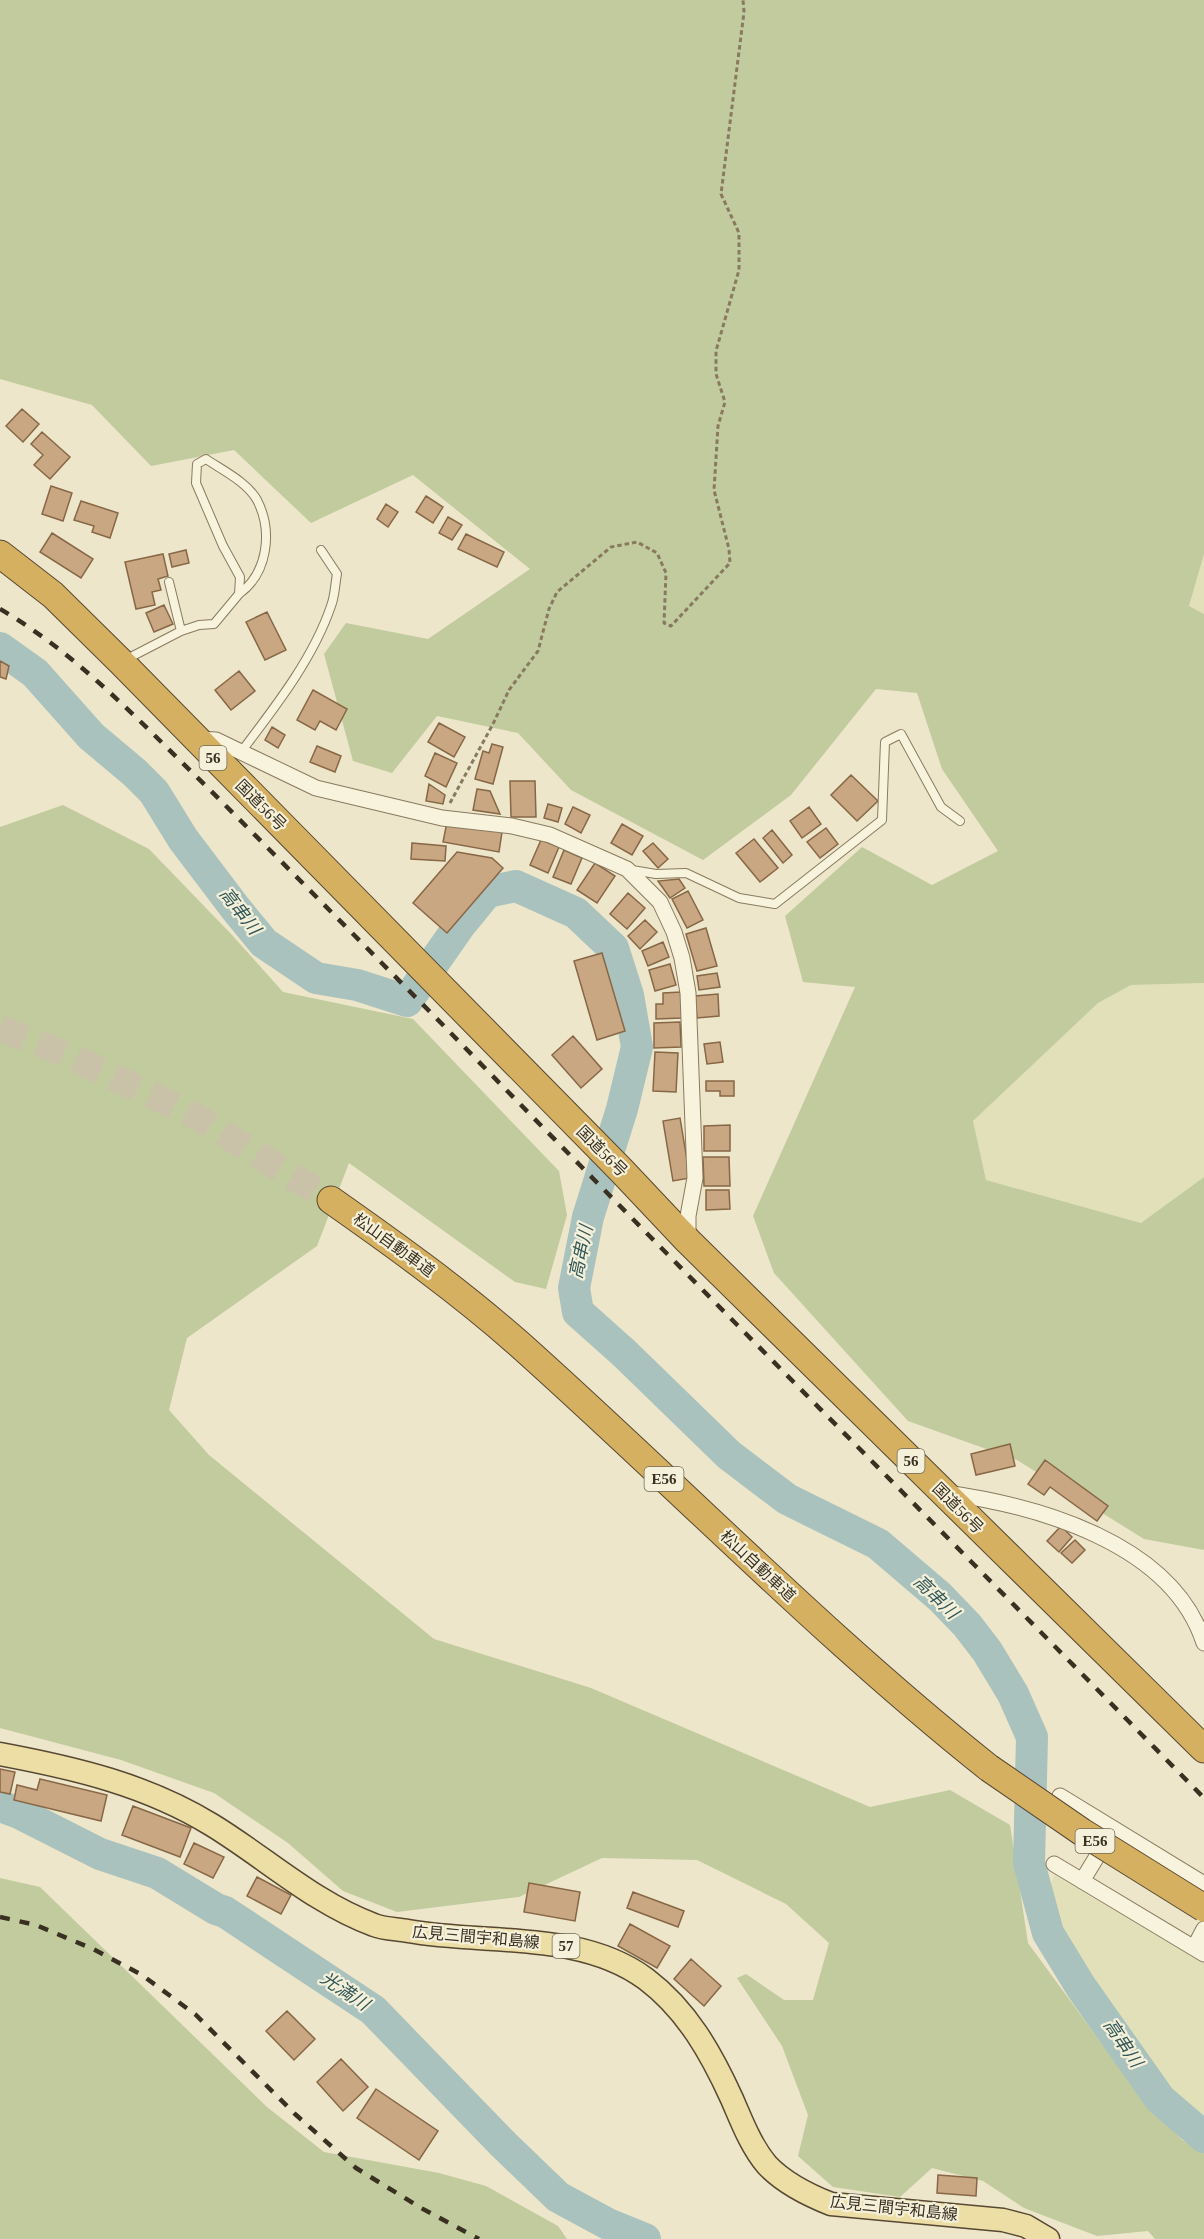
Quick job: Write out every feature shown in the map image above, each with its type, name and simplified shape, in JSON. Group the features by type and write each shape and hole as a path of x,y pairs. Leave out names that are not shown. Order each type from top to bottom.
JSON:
{"highway":[{"name":"国道56号","path":"0,554 53,595 122,663 621,1170 688,1241 1204,1749"},
{"name":"松山自動車道","path":"331,1200 422,1264 517,1342 861,1662 931,1722 989,1768 1082,1833 1204,1908"}],"main road":[{"name":"広見三間宇和島線","path":"0,1754 106,1778 150,1792 211,1825 319,1898 375,1925 439,1937 567,1946 593,1953 622,1965 645,1978 689,2020 712,2057 754,2147 768,2166 786,2181 810,2196 831,2204 1003,2220 1026,2226 1048,2239"}],"street":[{"path":"195,739 216,741 316,788 442,818 512,826 550,835 627,869 660,902 675,932 688,993 695,1178 688,1216 688,1241"},
{"path":"943,1492 991,1499 1068,1522 1137,1557 1168,1582 1187,1607 1204,1643"},
{"path":"1060,1796 1204,1884"},
{"path":"1082,1881 1113,1830"},
{"path":"1054,1864 1199,1951 1204,1929"}],"lane":[{"path":"122,663 130,656 181,631 199,625 214,624 239,594 251,586 265,554 267,536 256,500 243,484 206,459 197,464 196,483 223,546 240,577 239,594"},
{"path":"241,752 281,698 320,634 332,603 337,574 321,550"},
{"path":"169,582 181,631"},
{"path":"627,869 656,874 686,873 739,898 775,904 882,820 885,742 901,734 941,807 960,821"}],"path":[{"path":"442,818 509,690 538,651 549,609 557,592 610,548 637,542 657,553 666,573 664,623 671,626 730,563 729,549 714,490 718,426 725,402 716,375 716,351 739,270 739,233 722,194 744,12 743,0"}],"shaded area":[{"path":"1204,554 1204,614 1189,606"},
{"path":"1204,983 1204,1177 1141,1223 986,1180 973,1121 1098,1003 1131,985"},
{"path":"1054,1875 1204,1964 1204,2121 1170,2092 1086,1982 1053,1932 1049,1889"}],"green space":[{"path":"0,0 1204,0 1204,554 1189,606 1204,614 1204,983 1131,985 1098,1003 973,1121 986,1180 1141,1223 1204,1177 1204,1550 1144,1539 1017,1460 908,1421 774,1273 753,1216 855,987 803,982 785,916 862,847 932,885 998,851 942,769 917,693 876,689 791,795 703,860 571,790 518,733 437,716 392,773 353,761 324,654 346,623 428,639 530,569 413,475 311,523 234,450 151,466 92,405 0,379"},
{"path":"63,805 149,849 283,992 413,1019 559,1171 567,1215 546,1289 515,1282 349,1163 317,1246 187,1338 169,1410 209,1455 434,1639 591,1688 870,1807 950,1790 1010,1825 1028,1943 1107,2051 1182,2140 1204,2153 1204,2239 1155,2239 1148,2231 1097,2236 1024,2208 983,2181 932,2168 900,2197 833,2187 798,2156 808,2115 782,2046 737,1978 746,1974 784,2000 813,2000 829,1943 786,1904 697,1860 602,1858 519,1897 397,1912 343,1891 288,1843 214,1793 121,1760 0,1728 0,827"},
{"path":"0,1878 40,1887 267,2107 324,2152 439,2173 486,2186 558,2226 567,2239 0,2239"}],"building":[{"path":"22,409 39,424 23,442 6,426"},
{"path":"42,432 70,457 50,479 34,465 43,455 31,444"},
{"path":"51,486 72,493 63,521 42,514"},
{"path":"426,496 443,507 433,523 416,512"},
{"path":"81,501 118,513 110,538 92,532 94,526 74,520"},
{"path":"386,504 398,512 388,527 377,519"},
{"path":"448,517 462,525 452,540 439,533"},
{"path":"52,533 93,559 81,578 40,552"},
{"path":"466,534 504,552 497,567 458,549"},
{"path":"186,550 189,563 172,567 169,554"},
{"path":"163,554 168,576 158,579 161,590 152,592 155,605 136,609 125,562"},
{"path":"164,605 173,624 154,632 146,613"},
{"path":"267,612 286,650 265,660 246,622"},
{"path":"0,661 9,666 6,679 0,677"},
{"path":"239,671 255,691 231,710 215,690"},
{"path":"313,690 347,709 336,730 320,721 315,730 297,720"},
{"path":"439,723 465,737 454,757 428,742"},
{"path":"272,727 285,735 278,748 265,740"},
{"path":"492,744 503,747 493,784 475,779 483,751 489,753"},
{"path":"317,746 341,756 335,772 310,762"},
{"path":"435,753 457,763 446,787 425,776"},
{"path":"851,775 878,801 857,821 831,795"},
{"path":"510,781 535,781 536,817 511,817"},
{"path":"429,784 445,795 443,804 426,801"},
{"path":"477,789 490,791 500,814 473,810"},
{"path":"548,804 562,808 558,822 544,818"},
{"path":"573,807 590,815 581,833 565,824"},
{"path":"809,807 821,824 802,838 790,821"},
{"path":"447,822 502,832 499,852 443,842"},
{"path":"622,824 643,836 632,855 611,843"},
{"path":"826,828 838,844 820,858 807,842"},
{"path":"772,830 792,855 783,863 763,838"},
{"path":"754,839 778,868 760,882 736,853"},
{"path":"541,840 559,847 548,873 530,865"},
{"path":"412,843 446,846 445,861 411,859"},
{"path":"653,843 668,859 658,868 643,851"},
{"path":"564,850 582,858 571,884 553,877"},
{"path":"457,852 492,858 503,868 447,933 413,903"},
{"path":"595,863 615,876 597,903 577,890"},
{"path":"679,879 685,888 670,898 658,881"},
{"path":"688,891 703,920 687,928 672,899"},
{"path":"628,893 645,908 627,929 610,914"},
{"path":"645,920 657,932 640,949 628,936"},
{"path":"706,928 717,966 697,971 686,934"},
{"path":"663,942 669,957 648,966 642,951"},
{"path":"602,953 625,1031 597,1040 574,961"},
{"path":"670,964 676,985 655,991 649,970"},
{"path":"717,973 720,987 699,990 697,976"},
{"path":"681,992 682,1018 656,1019 656,1004 663,1004 663,993"},
{"path":"718,994 719,1016 697,1018 695,996"},
{"path":"680,1022 681,1047 654,1048 654,1023"},
{"path":"573,1036 602,1069 581,1088 552,1055"},
{"path":"720,1042 723,1062 707,1064 704,1044"},
{"path":"655,1052 678,1053 676,1092 653,1091"},
{"path":"706,1081 734,1081 734,1096 720,1096 720,1091 706,1091"},
{"path":"680,1118 690,1178 673,1181 663,1121"},
{"path":"730,1125 730,1151 704,1151 704,1126"},
{"path":"703,1157 729,1157 730,1186 704,1186"},
{"path":"706,1190 729,1190 730,1209 706,1210"},
{"path":"1010,1444 1015,1466 976,1475 971,1454"},
{"path":"1045,1460 1108,1506 1097,1521 1050,1487 1044,1495 1028,1484"},
{"path":"1061,1526 1072,1537 1059,1552 1047,1541"},
{"path":"1075,1540 1085,1550 1072,1563 1061,1553"},
{"path":"0,1769 15,1772 10,1794 0,1792"},
{"path":"40,1779 107,1795 101,1821 14,1800 17,1785 37,1790"},
{"path":"133,1806 191,1828 180,1857 122,1835"},
{"path":"194,1843 224,1857 213,1878 184,1864"},
{"path":"257,1877 291,1895 281,1914 247,1896"},
{"path":"529,1883 580,1892 575,1921 524,1912"},
{"path":"633,1892 684,1911 678,1927 627,1908"},
{"path":"630,1924 670,1946 657,1968 618,1946"},
{"path":"691,1959 721,1986 704,2006 674,1979"},
{"path":"287,2011 315,2039 294,2060 266,2031"},
{"path":"341,2059 368,2087 343,2111 317,2082"},
{"path":"376,2089 438,2131 419,2160 357,2118"},
{"path":"938,2175 977,2178 976,2196 937,2193"}],"waterway":[{"name":"高串川","path":"0,648 35,673 91,736 154,792 183,839 264,943 316,978 357,985 407,1001 460,925 487,892 516,886 576,913 613,948 628,995 637,1047 622,1109 588,1217 574,1288 578,1312 624,1353 729,1455 787,1499 878,1544 940,1597 967,1625 987,1651 1013,1694 1032,1737 1029,1863 1048,1933 1081,1987 1160,2099 1204,2137"},
{"name":"光満川","path":"0,1806 19,1813 100,1854 157,1873 216,1909 225,1912 373,2010 503,2144 558,2197 608,2224 645,2239"}],"tunnel":[{"path":"0,1028 66,1054 197,1117 331,1200"}],"railway":[{"path":"0,609 29,627 83,669 133,714 206,786 1204,1798"},
{"path":"0,1917 36,1925 93,1949 142,1975 196,2015 295,2114 356,2168 421,2208 479,2239"}]}
